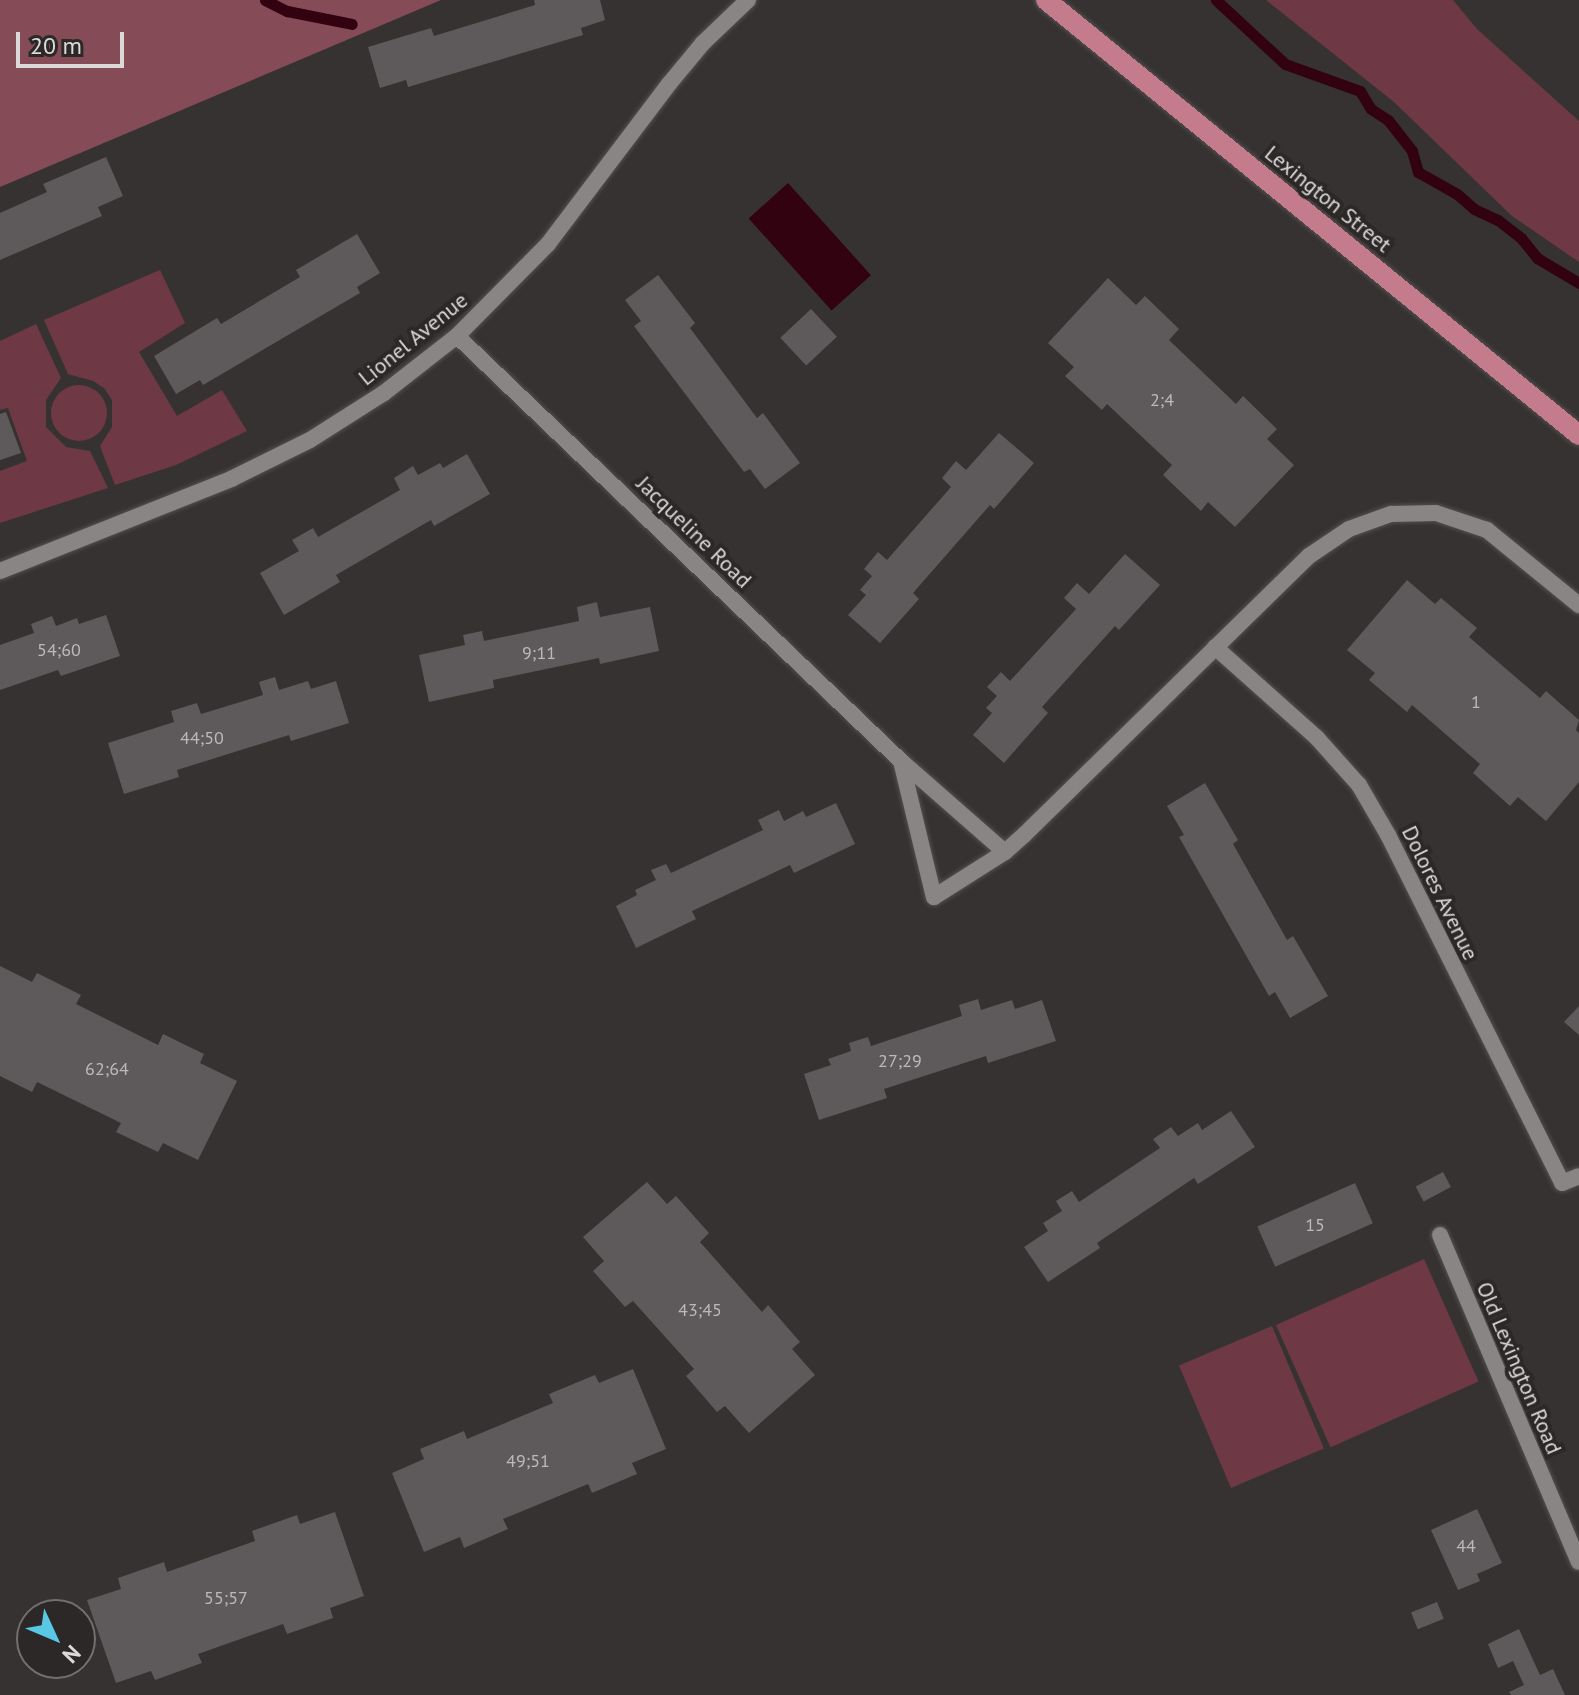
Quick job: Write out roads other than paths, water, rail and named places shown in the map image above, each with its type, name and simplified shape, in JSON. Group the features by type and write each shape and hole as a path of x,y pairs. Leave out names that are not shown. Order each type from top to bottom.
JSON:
{"main road":[{"name":"Lexington Street","path":"1046,0 1579,435"}],"street":[{"name":"Lionel Avenue","path":"0,571 231,479 310,440 384,393 457,336 548,244 669,84 703,43 748,0"},
{"name":"Jacqueline Road","path":"457,336 901,761 1005,852"},
{"path":"901,761 934,897 1005,852 1309,556 1349,529 1391,514 1436,513 1487,530 1579,605"},
{"name":"Dolores Avenue","path":"1215,647 1317,738 1359,785 1388,835 1562,1183 1579,1176"},
{"name":"Old Lexington Road","path":"1440,1235 1579,1562"}],"waterway":[{"path":"265,0 287,11 352,24"},
{"path":"1216,0 1285,64 1360,91 1371,109 1388,120 1412,151 1418,172 1457,194 1474,209 1498,220 1521,238 1537,258 1579,283"}]}
